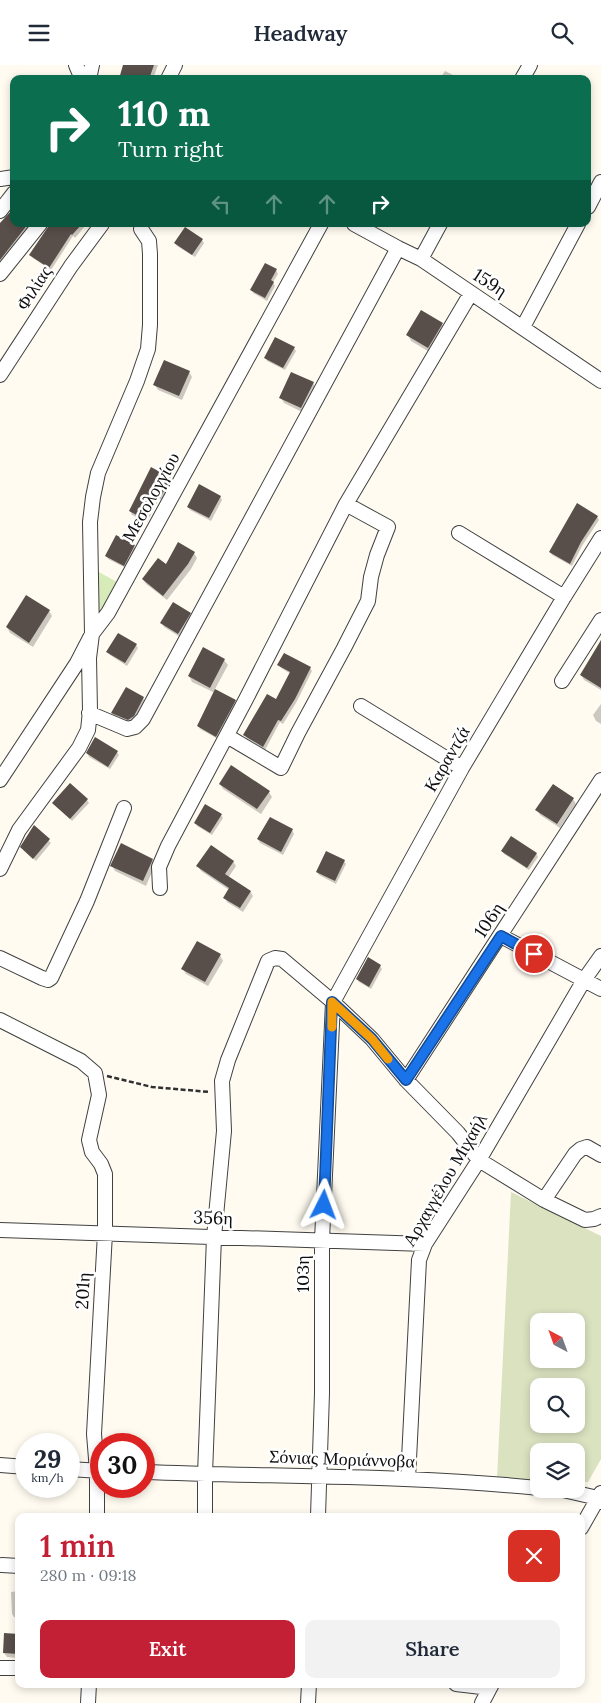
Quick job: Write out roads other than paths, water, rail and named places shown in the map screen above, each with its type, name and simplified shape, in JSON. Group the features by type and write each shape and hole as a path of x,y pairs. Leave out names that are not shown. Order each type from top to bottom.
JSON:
{"street":[{"path":"591,201 601,182"},
{"path":"0,211 10,198"},
{"path":"0,273 38,227"},
{"name":"Φιλίας","path":"0,375 71,266 100,227"},
{"name":"Μεσολογγίου","path":"0,780 77,663 92,634 108,613 320,227"},
{"name":"159η","path":"360,227 421,259 601,381"},
{"path":"421,259 438,227"},
{"path":"523,327 576,227"},
{"path":"0,869 19,830 79,748 88,730 90,713 89,658 92,634 90,522 98,473 137,381 148,349 150,254 149,241 141,229"},
{"path":"90,713 127,729 135,727 143,719 398,248"},
{"path":"160,888 159,867 168,846 227,736 346,504 471,293"},
{"path":"227,736 281,768 321,688 344,648 368,601 371,577 388,527 346,504"},
{"path":"459,533 564,597"},
{"name":"Καραντζά","path":"332,1002 462,769 601,538"},
{"path":"562,681 601,620"},
{"path":"362,706 462,769"},
{"name":"106η","path":"406,1080 601,780"},
{"path":"0,958 48,980 51,978 86,901 124,807"},
{"path":"501,936 601,989"},
{"name":"Αρχαγγέλου Μιχαήλ","path":"408,1479 419,1260 425,1244 479,1160 584,980 601,956"},
{"path":"205,1513 214,1237 224,1131 222,1081 228,1060 268,961 275,958 282,959 372,1039 406,1080 458,1133 479,1160 544,1200 585,1220 594,1219 601,1215"},
{"name":"103η","path":"318,1513 322,1393 322,1241 332,1002"},
{"name":"201η","path":"0,1020 81,1061 95,1073 98,1095 89,1140 92,1152 101,1164 104,1174 105,1233 94,1433"},
{"path":"544,1200 575,1154 581,1149 587,1147 601,1155"},
{"name":"356η","path":"0,1230 425,1244"},
{"path":"0,1465 15,1466"},
{"name":"Σόνιας Μοριάννοβα","path":"155,1472 408,1479 492,1483 530,1487"},
{"path":"585,1495 600,1498 585,1522"},
{"name":"201η","path":"97,1513 98,1498"},
{"path":"2,1565 15,1566"},
{"path":"0,1668 15,1669"},
{"path":"88,1703 89,1688"},
{"path":"308,1703 309,1688"},
{"path":"482,1703 490,1688"}]}
